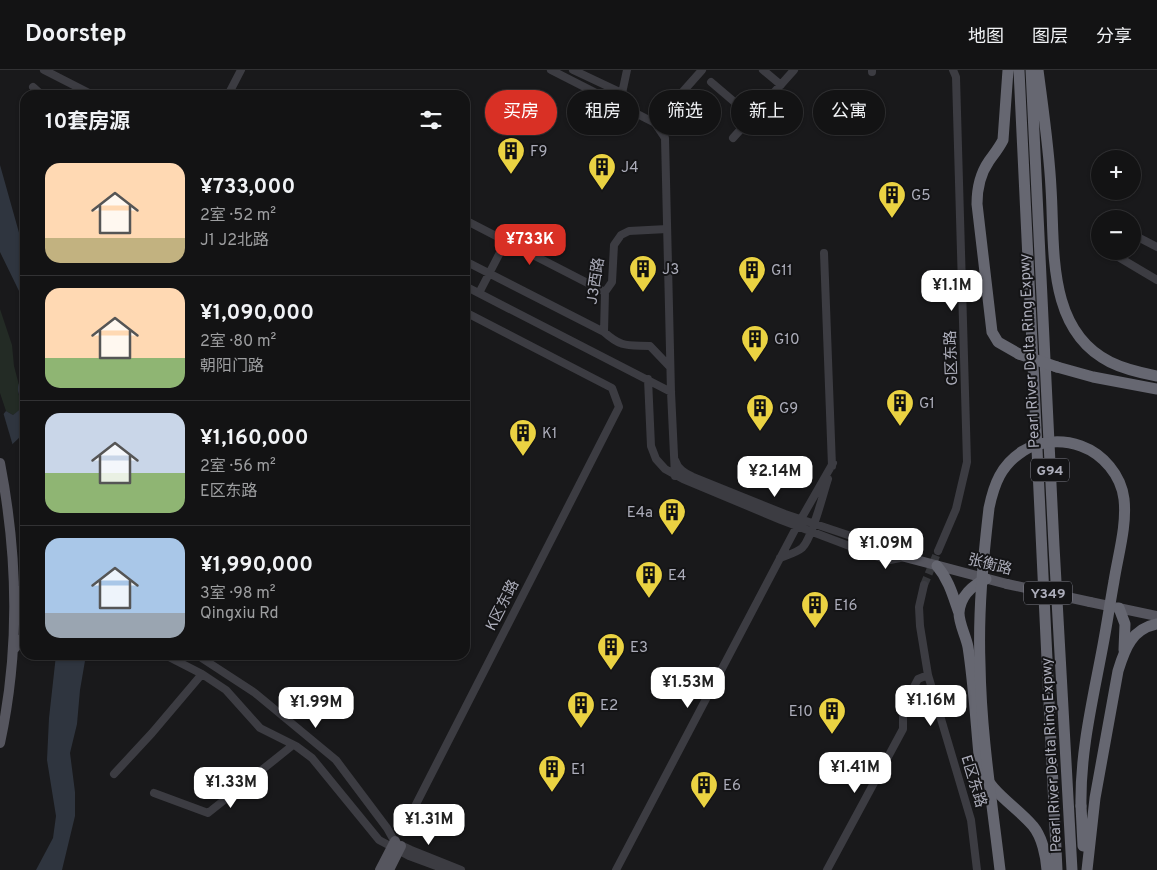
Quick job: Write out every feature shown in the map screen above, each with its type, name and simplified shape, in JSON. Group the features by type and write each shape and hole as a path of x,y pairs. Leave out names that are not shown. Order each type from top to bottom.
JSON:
{"highway":[{"path":"1008,70 1002,140 998,150 984,168 977,194 992,332 998,342 1019,354 1056,367 1093,377 1157,388"},
{"name":"Pearl River Delta Ring Expwy","path":"1018,70 1057,870"},
{"name":"Pearl River Delta Ring Expwy","path":"1031,70 1072,870"},
{"path":"1038,70 1051,184 1056,272 1064,310 1072,328 1081,340 1101,357 1120,367 1157,376"},
{"path":"1000,870 982,718 980,665 980,614 989,508 997,478 1004,467 1015,456 1036,445 1059,441 1074,443 1102,458 1114,472 1121,486 1124,498 1121,537 1083,752 1081,806 1086,870"},
{"path":"938,566 949,584 967,644 982,771 993,787 1033,827 1044,850 1047,870"},
{"path":"959,613 963,600 969,590 975,584 986,579"},
{"path":"1119,608 1125,624 1124,654"},
{"path":"1086,870 1096,789 1118,671 1124,654 1135,635 1147,626 1157,624"}],"main road":[{"path":"0,463 4,482 15,589 10,692 0,743"},
{"name":"张衡路","path":"905,557 1007,584 1157,616"},
{"path":"15,589 20,598"},
{"path":"13,650 20,641"},
{"path":"380,870 397,846"},
{"path":"389,870 397,846"}],"street":[{"path":"44,70 77,90"},
{"path":"231,90 241,70"},
{"path":"551,70 590,90"},
{"path":"572,70 615,90"},
{"path":"623,90 627,70"},
{"path":"685,90 702,70"},
{"path":"763,70 781,85"},
{"path":"776,90 794,70"},
{"name":"G区东路","path":"938,551 956,509 967,462 956,77 954,70"},
{"path":"711,82 731,99"},
{"path":"33,87 36,90"},
{"path":"663,135 666,144 670,367 675,476"},
{"path":"733,138 736,135"},
{"path":"470,223 604,292"},
{"name":"J3西路","path":"604,332 604,292 612,282 614,245 621,235 629,231 667,230"},
{"path":"1141,239 1157,247"},
{"path":"479,293 506,241"},
{"path":"780,558 802,548 810,532 833,463 824,253"},
{"path":"1123,260 1157,280"},
{"path":"470,264 604,332 615,342 623,345 650,346 670,367"},
{"path":"470,288 671,392"},
{"name":"K区东路","path":"410,816 619,407 612,388 470,315"},
{"path":"648,379 651,446 660,464 675,476 799,523 813,523 896,551 905,557"},
{"path":"674,453 678,466 683,472 799,523 810,532 881,558 890,560 905,557"},
{"path":"616,870 780,558 833,463"},
{"name":"E区东路","path":"924,585 919,607 920,626 928,675 971,820 977,870"},
{"path":"174,660 202,674 226,690 260,728 305,752 319,765 376,837 447,870"},
{"path":"205,660 255,693 336,760 397,846 462,870"},
{"path":"114,774 152,734 202,674"},
{"path":"826,870 903,729 903,708 918,679 928,675"},
{"path":"154,793 208,813 293,745"}],"shaded area":[{"path":"0,165 20,236 20,294 0,252"},
{"path":"0,309 12,345 14,366 19,385 20,410 13,415 6,411 0,393"},
{"path":"20,381 20,396 19,393"},
{"path":"20,409 20,437 0,456 0,418 6,411 13,415"},
{"path":"55,660 85,660 77,724 70,753 75,792 75,816 62,870 36,870 53,838 56,816 47,760 49,718"}],"pier":[{"path":"3,412 13,446 0,459 0,415"}],"tunnel":[{"path":"924,585 938,551"}],"place":[{"name":"F9","path":"511,175"},
{"name":"J4","path":"602,191"},
{"name":"G5","path":"892,219"},
{"name":"J3","path":"643,293"},
{"name":"G11","path":"752,294"},
{"name":"G10","path":"755,363"},
{"name":"G1","path":"900,427"},
{"name":"G9","path":"760,432"},
{"name":"K1","path":"523,457"},
{"name":"E4a","path":"672,536"},
{"name":"E4","path":"649,599"},
{"name":"E16","path":"815,629"},
{"name":"E3","path":"611,671"},
{"name":"E2","path":"581,729"},
{"name":"E10","path":"832,735"},
{"name":"E1","path":"552,793"},
{"name":"E6","path":"704,809"}]}
